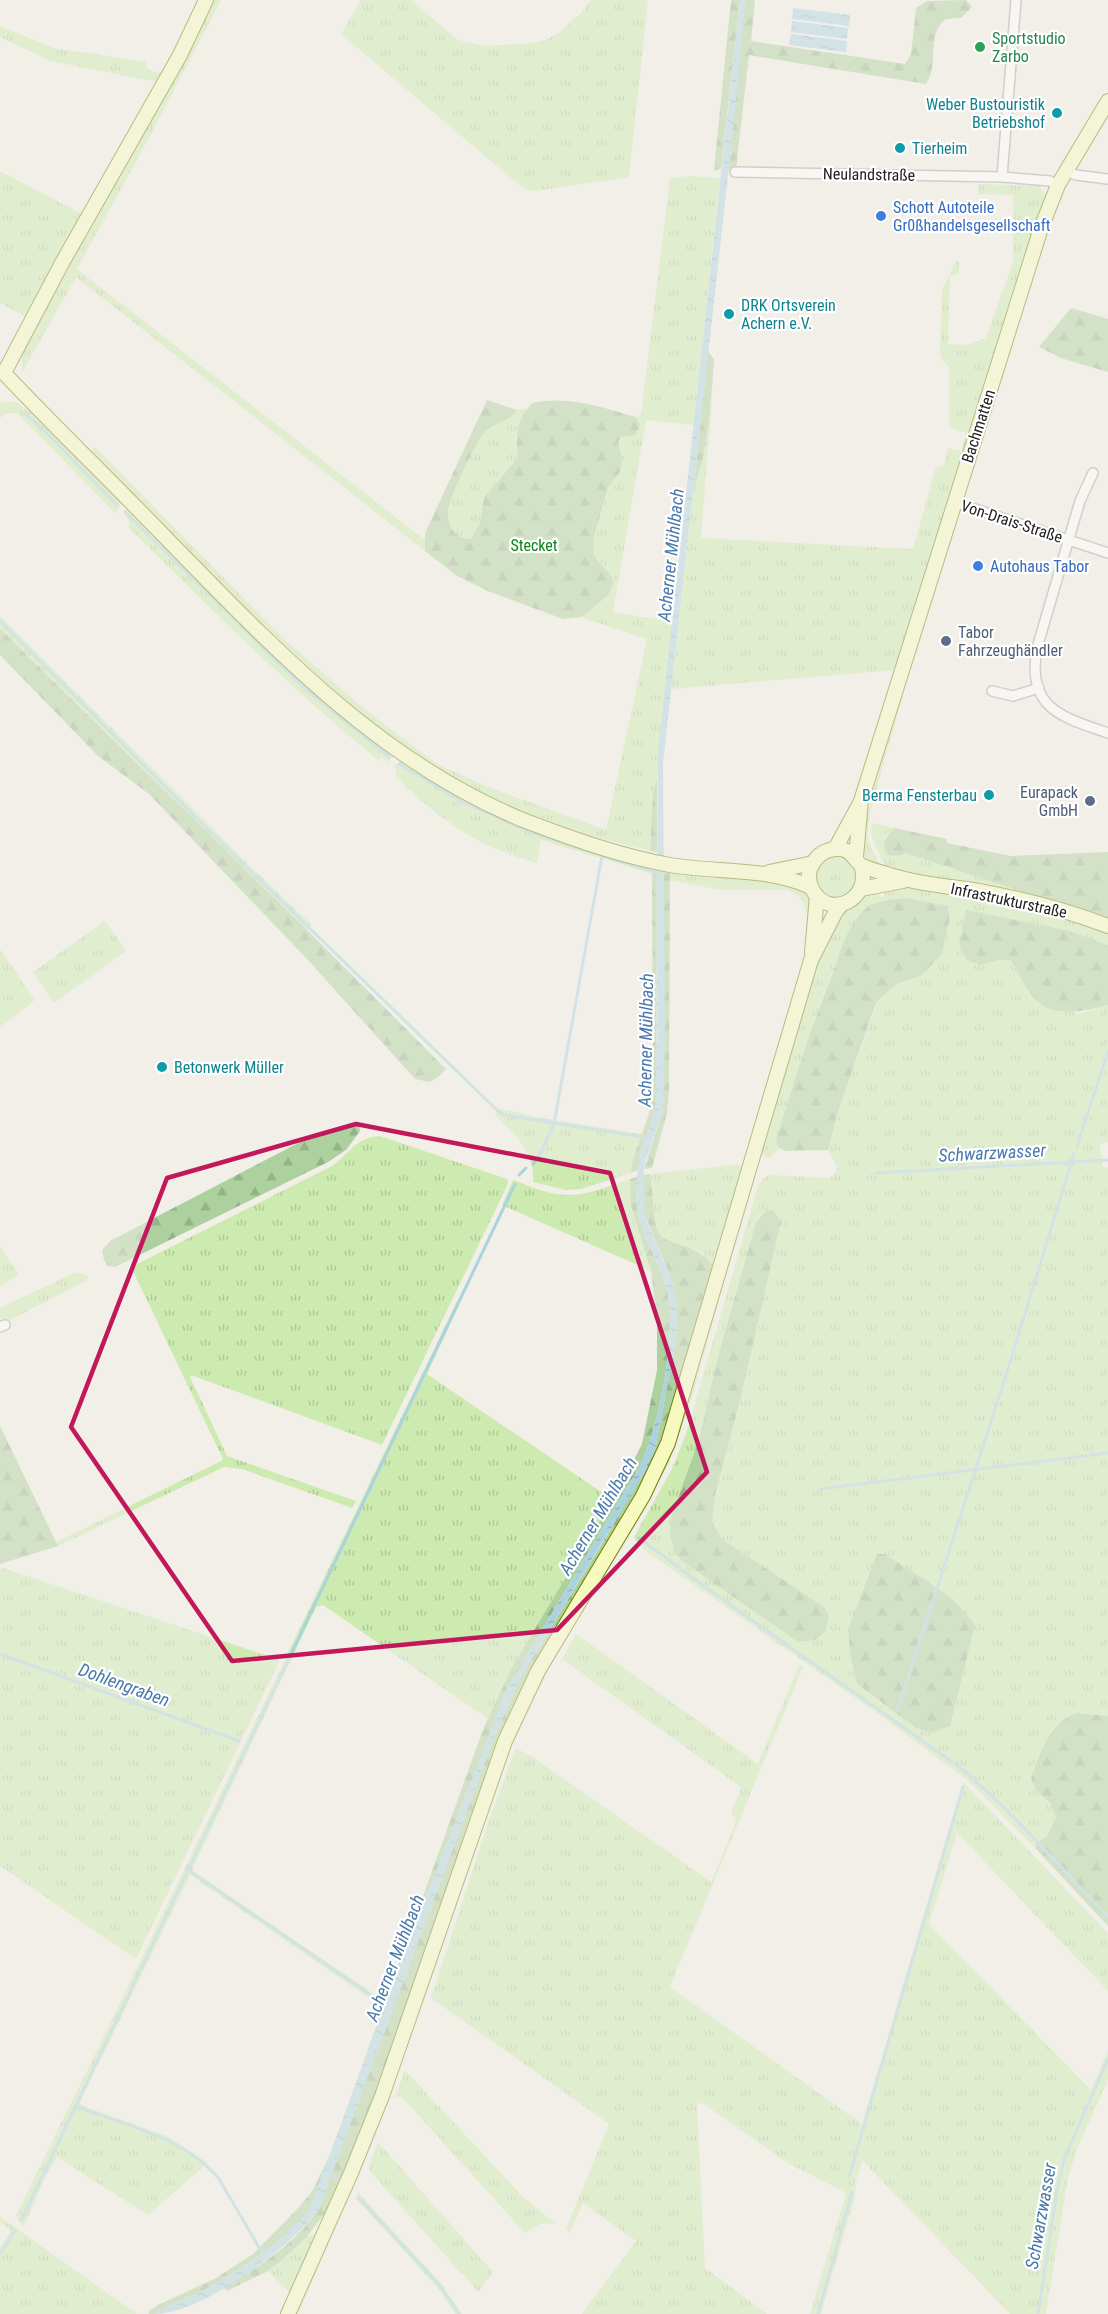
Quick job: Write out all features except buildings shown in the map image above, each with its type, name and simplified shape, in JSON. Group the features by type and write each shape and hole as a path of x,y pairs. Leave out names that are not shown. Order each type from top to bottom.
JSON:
{"street":[{"path":"206,0 180,55 62,263 2,376 328,697 372,733 469,795 522,819 578,840 672,865 764,873 814,892 830,903 842,904 852,900 861,890 864,879 859,861 861,801"},
{"path":"1002,177 1016,0"},
{"name":"Bachmatten","path":"861,801 1041,228 1058,185 1108,101"},
{"path":"1066,171 1076,175 1108,179"},
{"name":"Neulandstraße","path":"735,172 1002,177 1050,181 1058,185"},
{"name":"Von-Drais-Straße","path":"1093,473 1080,501 1036,651 1035,669 1045,702 1055,712 1065,718 1108,733"},
{"name":"Von-Drais-Straße","path":"954,502 1108,553"},
{"path":"992,691 1013,696 1039,688"},
{"path":"835,849 861,801"},
{"path":"811,960 814,892 809,876 813,863 822,853 835,849 848,851 859,861 908,880"},
{"path":"764,873 813,863"},
{"path":"861,890 908,880"},
{"name":"Infrastrukturstraße","path":"908,880 1020,900 1080,915 1108,926"},
{"path":"287,2311 351,2173 382,2096 505,1741 538,1671 642,1496 668,1443 811,960 836,911 842,904"}],"highlighted area":[{"path":"356,1124 610,1173 707,1472 557,1630 232,1661 71,1427 167,1178"}],"green space":[{"path":"214,0 221,0 77,269 425,540 425,551 76,277 22,373 22,354"},
{"path":"361,0 411,0 458,40 484,46 534,43 545,40 557,34 581,13 591,0 648,0 629,177 535,191 527,190 341,34"},
{"path":"731,0 740,0 721,169 714,170"},
{"path":"745,0 755,0 751,41 905,64 911,54 916,8 927,1 966,0 972,7 961,18 946,19 940,26 934,41 932,68 926,84 749,55 736,169 729,169"},
{"path":"0,26 54,48 146,62 146,68 162,73 157,82 50,61 0,37"},
{"path":"0,171 84,215 26,317 0,303"},
{"path":"690,176 720,178 694,425 646,420 613,612 673,622 657,778 653,792 650,851 591,836 514,808 442,774 365,719 328,687 226,590 91,453 94,446 282,637 362,707 437,764 488,787 606,830 647,639 581,617 593,608 610,574 594,556 593,539 608,487 620,472 618,442 640,425 636,417 641,415 670,178"},
{"path":"979,184 1039,186 1046,195 1045,201 895,670 671,689 693,493 699,476 712,397 701,538 913,549 936,467 944,465 948,448 961,451 966,433 949,427 949,367 940,356 942,290 957,260 959,275 950,276 948,344 966,345 986,338 1013,262 1013,195 978,194"},
{"path":"1071,308 1108,319 1108,372 1061,358 1039,347"},
{"path":"708,352 714,359 710,410 702,461 693,493"},
{"name":"Stecket","path":"487,400 517,410 509,418 486,430 469,459 452,496 448,511 449,522 457,535 466,539 471,539 480,523 484,497 518,458 518,429 532,403 559,400 585,403 636,417 640,425 635,435 622,437 618,442 622,458 620,472 608,487 593,540 594,556 614,582 608,595 581,617 563,619 488,591 457,576 425,551 425,533"},
{"path":"16,402 37,417 122,501 116,514 17,413 8,413 0,418 0,404"},
{"path":"527,408 515,438 518,458 484,497 480,523 471,540 461,538 449,522 449,505 479,439 490,427 517,410"},
{"path":"127,509 365,734 393,755 388,762 381,757 379,761 346,733 220,617 128,527 130,523 123,512"},
{"path":"0,616 311,924 308,931 0,629"},
{"path":"0,629 446,1069 438,1077 430,1082 415,1079 308,960 149,794 98,756 0,655"},
{"path":"912,662 870,813 868,839 879,866 866,858 861,844 883,752"},
{"path":"401,762 466,801 652,870 652,874 541,840 537,863 495,849 460,830 411,791 395,776 397,774 394,765"},
{"path":"657,778 657,852 650,851 653,792"},
{"path":"872,823 894,828 884,837 883,846 898,856 906,853 1049,900 886,869 871,835"},
{"path":"894,828 947,839 947,843 1011,856 1108,852 1108,920 906,853 898,856 888,855 884,843"},
{"path":"837,855 845,856 852,861 857,868 857,884 852,891 845,896 837,897 829,896 822,891 817,884 816,876 817,868 822,861 829,856"},
{"path":"652,870 657,871 656,1103 638,1170 631,1173 653,1096"},
{"path":"664,872 670,873 669,1091 667,1113 652,1168 644,1169 663,1109"},
{"path":"670,873 766,879 804,887 812,900 808,921 803,902 788,890 721,890 670,880"},
{"path":"883,888 929,889 981,896 1058,915 1108,931 1108,945 1070,931 981,965 1010,960 1030,994 1078,1014 1108,1005 1108,1142 1100,1144 1102,1166 1108,1168 1108,1716 1077,1713 1037,1792 1050,1802 1056,1817 1047,1836 1036,1843 1036,1849 966,1779 870,1708 647,1552 638,1545 634,1537 671,1471 686,1434 758,1186 763,1178 770,1175 829,1178 835,1174 837,1167 828,1150 838,1112 877,1003 897,984 922,975 942,954 950,917 875,904 862,913 846,938 824,993 776,1139 779,1148 771,1157 766,1158 759,1152 809,981 837,915 870,891 877,890 880,897 885,896","holes":["766,1211 780,1221 740,1401 715,1495 712,1522 723,1540 824,1607 729,1593 682,1561 671,1517 697,1444 719,1353 756,1222","885,1554 964,1610 916,1728 857,1685 851,1660"]},
{"path":"907,898 947,906 950,917 942,954 922,975 897,984 876,1003 838,1112 828,1150 786,1151 779,1148 776,1139 810,1034 847,934 855,920 870,906 888,900"},
{"path":"966,910 1070,931 1108,945 1108,1005 1087,1010 1056,1011 1037,1002 1010,960 981,965 967,960 959,944"},
{"path":"105,921 126,951 54,1003 33,972"},
{"path":"0,949 35,1000 0,1027"},
{"path":"497,1108 542,1118 642,1134 631,1173 581,1189 566,1190 533,1182 531,1161 527,1152 495,1115"},
{"path":"347,1125 359,1126 360,1131 346,1150 328,1162 115,1267 108,1266 104,1260 102,1250 110,1241 308,1138"},
{"path":"380,1136 507,1179 508,1184 382,1445 191,1375 190,1377 227,1456 356,1501 352,1508 242,1469 224,1467 58,1546 56,1542 223,1459 131,1267 332,1166 354,1146 372,1137"},
{"path":"740,1164 742,1173 714,1268 701,1252 662,1239 656,1227 650,1174"},
{"path":"650,1174 656,1227 662,1238 698,1252 714,1268 674,1413 645,1483 528,1678 370,2115 337,2196 307,2237 283,2259 268,2271 227,2291 224,2288 263,2263 287,2244 318,2210 495,1735 520,1678 606,1537 655,1450 676,1340 677,1311 673,1283 644,1213 643,1175"},
{"path":"637,1177 638,1213 666,1285 670,1313 668,1358 654,1429 640,1466 508,1687 339,2129 484,1727 512,1667 619,1489 642,1444 657,1370 657,1321 651,1271 631,1206 630,1179"},
{"path":"753,1177 691,1401 668,1465 550,1667 528,1709 505,1762 378,2126 298,2314 291,2314 524,1706 639,1509"},
{"path":"630,1179 631,1206 651,1271 502,1205 513,1180 546,1192 575,1195"},
{"path":"773,1210 781,1221 740,1401 715,1495 712,1522 723,1540 824,1607 829,1615 826,1631 815,1640 798,1642 682,1561 676,1554 670,1535 671,1517 698,1442 719,1353 756,1222 766,1211"},
{"path":"0,1247 19,1274 0,1287"},
{"path":"76,1272 88,1276 86,1281 6,1322 0,1318 0,1308"},
{"path":"457,1301 460,1303 427,1374 613,1500 512,1667 488,1719 323,1605 316,1607 192,1870 384,2001 382,2007 190,1875 80,2102 81,2105 167,2136 208,2163 148,2215 57,2157 24,2226 16,2215"},
{"path":"0,1426 58,1546 0,1564"},
{"path":"877,1554 885,1554 946,1594 975,1625 950,1726 932,1733 916,1728 857,1684 851,1660 848,1629"},
{"path":"0,1567 280,1660 136,1959 0,1866"},
{"path":"576,1634 758,1764 799,1665 803,1667 670,1987 862,2124 963,1782 1108,1933 1108,1991 957,1833 929,1924 1091,2090 1108,2051 1108,2080 1077,2149 1068,2178 1046,2314 1010,2314 862,2160 854,2200 821,2314 810,2314 846,2193 786,2162 701,2102 697,2106 705,2268 767,2314 582,2314 636,2241 583,2203 570,2233 566,2229 609,2124 431,1998 490,1817 516,1748 531,1756 711,1882 737,1820 731,1813 741,1787 562,1659"},
{"path":"1077,1713 1108,1716 1108,1926 1036,1849 1036,1843 1047,1836 1056,1817 1050,1802 1037,1792 1031,1779 1042,1750 1053,1731 1067,1717"},
{"path":"405,2070 524,2198 556,2224 542,2223 525,2233 410,2106 401,2097 395,2097"},
{"path":"378,2142 493,2272 478,2292 368,2169"},
{"path":"329,2157 309,2211 286,2234 248,2264 220,2281 156,2314 149,2314 148,2312 156,2306 216,2278 253,2254 312,2191"},
{"path":"358,2192 440,2282 462,2314 455,2314 439,2289 355,2198"},
{"path":"0,2217 137,2314 0,2314 0,2247 11,2230 0,2222"},
{"path":"314,2235 316,2237 291,2294 268,2271 307,2237"}],"water":[{"path":"740,0 745,0 735,112 663,763 665,1035 663,1109 645,1162 643,1175 644,1213 673,1283 677,1311 676,1340 655,1450 646,1470 520,1678 495,1735 318,2210 306,2225 267,2259 220,2291 175,2311 156,2314 235,2273 286,2234 309,2210 403,1957 508,1687 640,1466 654,1426 669,1349 669,1301 662,1273 638,1215 636,1188 639,1159 656,1103 658,751"},
{"path":"793,8 850,15 849,26 792,19"},
{"path":"792,21 848,28 847,39 791,32"},
{"path":"791,34 847,41 846,52 789,45"}],"waterway":[{"path":"26,415 40,426 117,505"},
{"path":"125,512 301,685 389,757"},
{"path":"0,621 199,821 499,1112 504,1115 649,1138"},
{"path":"399,764 463,802 507,822 541,836 660,874"},
{"path":"533,1164 554,1124 602,856"},
{"path":"1077,1146 1108,1052"},
{"path":"898,1709 1008,1369 1074,1154"},
{"name":"Schwarzwasser","path":"877,1173 1108,1160"},
{"path":"519,1175 526,1168"},
{"path":"21,2221 515,1184"},
{"path":"820,1489 1108,1453"},
{"path":"639,1538 958,1766 1016,1820 1108,1916"},
{"name":"Dohlengraben","path":"0,1654 239,1741"},
{"path":"849,2177 963,1787"},
{"name":"Acherner Mühlbach","path":"188,1870 387,2006"},
{"name":"Schwarzwasser","path":"1038,2314 1064,2159 1108,2059"},
{"path":"75,2106 171,2142 205,2165 219,2179 264,2256"},
{"path":"329,2172 338,2181"},
{"path":"818,2314 852,2192"},
{"path":"359,2198 441,2287 459,2314"},
{"path":"0,2254 15,2230"}],"place":[{"name":"Sportstudio Zarbo","path":"980,47"},
{"name":"Weber Bustouristik Betriebshof","path":"1057,113"},
{"name":"Tierheim","path":"900,148"},
{"name":"Schott Autoteile Gr0ßhandelsgesellschaft","path":"881,216"},
{"name":"DRK Ortsverein Achern e.V.","path":"729,314"},
{"name":"Autohaus Tabor","path":"978,566"},
{"name":"Tabor Fahrzeughändler","path":"946,641"},
{"name":"Berma Fensterbau","path":"989,795"},
{"name":"Eurapack GmbH","path":"1090,801"},
{"name":"Betonwerk Müller","path":"162,1067"}]}
